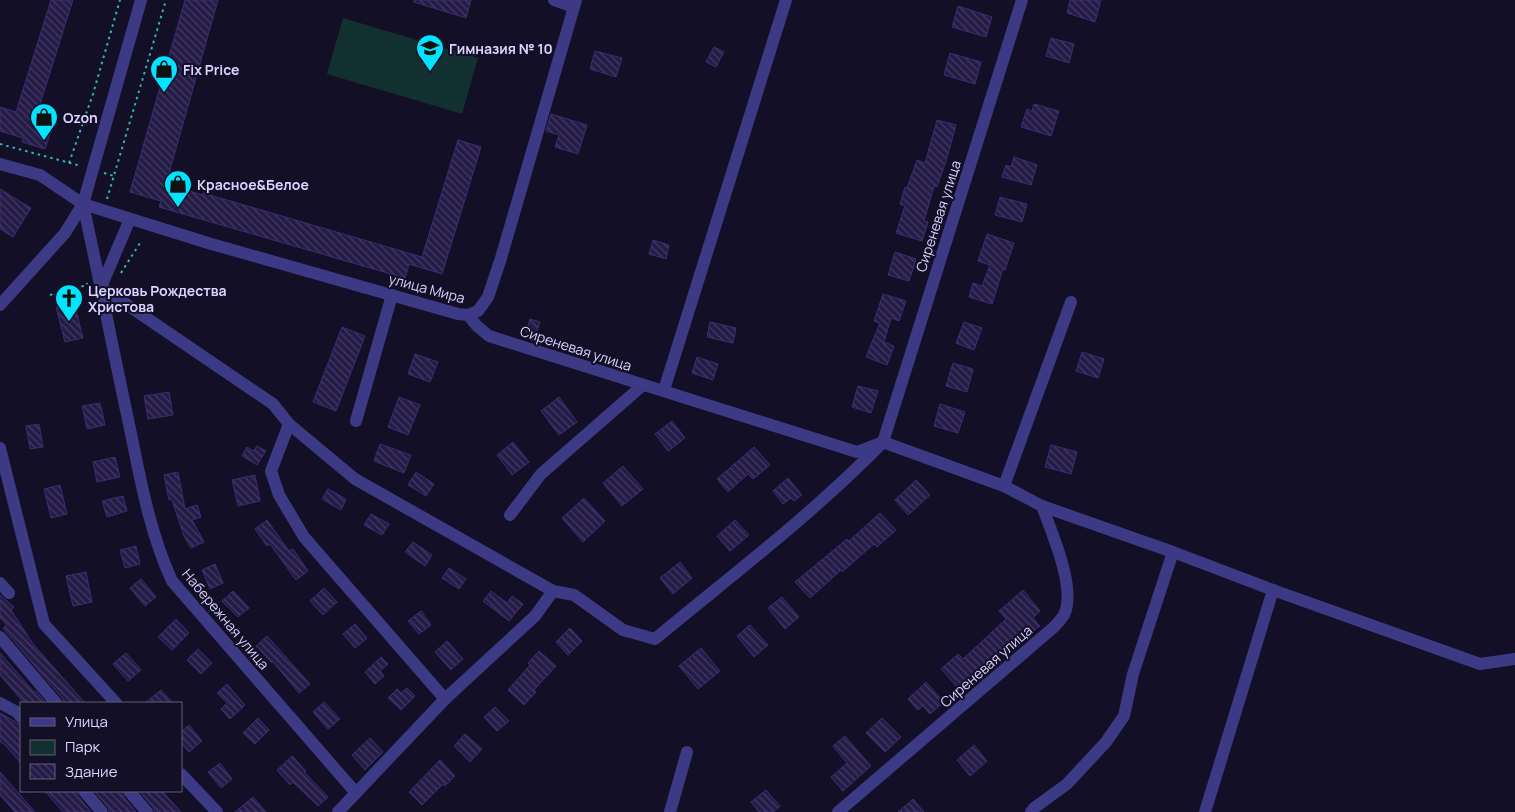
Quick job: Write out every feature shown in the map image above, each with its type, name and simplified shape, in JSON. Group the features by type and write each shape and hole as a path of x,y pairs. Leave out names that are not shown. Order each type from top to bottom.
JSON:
{"street":[{"path":"0,305 64,232 83,204 141,0"},
{"path":"554,0 575,3"},
{"path":"664,390 786,0"},
{"name":"Сиреневая улица","path":"553,590 574,594 623,630 655,639 771,544 883,442 1022,0"},
{"name":"улица Мира","path":"0,164 40,175 83,204 208,244 437,309 468,315 478,311 488,297 575,3"},
{"name":"Набережная улица","path":"83,204 102,287 108,327 145,504 162,558 172,581 356,793"},
{"path":"130,219 102,287 273,404 289,424 355,479 553,590 535,616 445,699 338,812"},
{"path":"356,421 392,295"},
{"path":"1004,486 1071,302"},
{"name":"Сиреневая улица","path":"468,315 489,336 857,452 883,442"},
{"path":"510,515 541,474 643,384"},
{"path":"289,424 271,471 280,495 304,537 445,699"},
{"path":"883,442 1004,486 1042,506 1480,664 1515,659"},
{"path":"0,448 44,624 115,702"},
{"name":"Сиреневая улица","path":"838,812 1054,628 1064,614 1067,599 1061,558 1042,506"},
{"path":"1031,812 1067,784 1106,742 1124,716 1133,674 1173,552"},
{"path":"0,583 9,593"},
{"path":"1205,812 1274,590"},
{"path":"0,637 55,702"},
{"path":"0,703 17,712 20,716"},
{"path":"670,812 687,752"},
{"path":"182,775 217,812"},
{"path":"85,792 102,812"},
{"path":"130,792 147,812"}],"path":[{"path":"68,163 93,94 120,0"},
{"path":"106,201 166,0"},
{"path":"0,144 114,176"},
{"path":"121,274 140,243"},
{"path":"50,296 87,285 86,281"}],"green space":[{"path":"343,18 478,58 462,114 327,74"}],"building":[{"path":"51,0 73,0 35,120 53,125 45,149 22,142 23,138 0,131 0,107 16,112"},
{"path":"185,0 218,0 166,184 422,257 458,140 481,147 442,274 409,264 405,278 159,207 161,201 130,192"},
{"path":"414,0 471,0 466,18 414,2"},
{"path":"1070,0 1101,0 1095,22 1067,13"},
{"path":"958,6 992,17 986,37 952,27"},
{"path":"1051,38 1074,44 1069,63 1046,56"},
{"path":"714,47 724,52 716,67 706,62"},
{"path":"595,51 622,58 616,77 590,69"},
{"path":"950,53 981,62 975,84 944,75"},
{"path":"1034,104 1059,111 1051,136 1021,127 1027,109 1032,111"},
{"path":"551,114 587,125 578,154 555,147 559,135 546,131"},
{"path":"937,120 956,125 937,187 934,186 924,221 928,222 922,241 896,233 905,206 900,204 905,187 907,188 917,160 925,163"},
{"path":"1014,157 1037,165 1031,185 1002,177 1006,165 1011,167"},
{"path":"0,189 31,208 13,237 0,229"},
{"path":"1000,197 1027,204 1022,222 995,215"},
{"path":"987,234 1014,243 1005,270 1003,269 992,304 969,297 973,283 982,286 990,265 978,261"},
{"path":"653,240 669,245 666,259 649,254"},
{"path":"895,252 916,259 909,281 888,275"},
{"path":"883,294 906,301 899,321 891,318 884,342 894,346 887,365 866,357 880,323 874,321"},
{"name":"Церковь Рождества Христова","path":"74,302 83,338 65,342 56,307"},
{"path":"530,319 540,322 536,334 526,332"},
{"path":"710,322 736,328 733,343 707,337"},
{"path":"964,322 982,328 974,350 956,343"},
{"path":"342,327 365,336 336,411 313,402"},
{"path":"1082,352 1104,359 1098,378 1076,371"},
{"path":"415,354 438,362 430,382 408,374"},
{"path":"697,357 718,364 713,380 692,373"},
{"path":"953,363 973,369 967,392 946,386"},
{"path":"858,386 878,391 871,413 852,407"},
{"path":"169,392 173,415 148,419 144,396"},
{"path":"399,397 420,405 408,435 388,427"},
{"path":"559,397 577,422 559,435 541,411"},
{"path":"100,403 105,425 87,429 82,406"},
{"path":"940,404 965,412 958,433 934,426"},
{"path":"672,421 685,438 668,451 655,434"},
{"path":"39,424 43,447 30,449 26,426"},
{"path":"513,442 529,462 512,475 497,455"},
{"path":"380,444 411,455 404,473 374,461"},
{"path":"1051,445 1077,452 1071,474 1045,467"},
{"path":"257,446 266,451 257,465 242,456 247,447 253,451"},
{"path":"754,447 770,465 753,479 748,474 728,492 717,479"},
{"path":"115,457 120,477 97,482 93,462"},
{"path":"623,466 643,489 622,506 603,483"},
{"path":"178,472 185,509 197,505 201,517 192,520 204,542 191,548 184,536 172,500 169,500 164,475"},
{"path":"416,472 434,484 426,496 408,485"},
{"path":"255,475 260,501 238,506 232,480"},
{"path":"788,478 802,495 794,501 791,498 783,504 773,491"},
{"path":"916,480 930,495 908,515 895,500"},
{"path":"60,485 67,514 51,518 44,489"},
{"path":"328,489 346,499 341,510 322,499"},
{"path":"123,496 127,511 107,517 102,501"},
{"path":"584,498 605,521 583,542 562,518"},
{"path":"880,513 896,530 877,547 874,544 842,572 841,570 810,598 795,582 847,539 849,541"},
{"path":"371,514 389,524 382,535 364,525"},
{"path":"267,520 289,551 293,549 308,571 296,580 270,544 267,546 255,529"},
{"path":"735,520 749,535 730,551 717,536"},
{"path":"413,542 432,555 425,566 405,552"},
{"path":"136,546 140,564 125,568 120,550"},
{"path":"680,562 692,578 673,594 660,578"},
{"path":"215,564 223,583 210,589 202,570"},
{"path":"449,568 466,579 459,589 442,578"},
{"path":"86,572 92,602 73,606 66,576"},
{"path":"141,579 156,597 145,606 130,588"},
{"path":"324,588 337,602 323,615 310,601"},
{"path":"1023,590 1040,611 1033,618 1040,626 1023,639 1020,635 959,689 941,669 958,654 963,659 1006,619 999,611"},
{"path":"233,591 249,608 238,617 222,601"},
{"path":"491,591 507,603 512,596 523,604 509,621 483,601"},
{"path":"0,595 14,607 11,610 33,644 84,702 64,702 6,632 3,628 7,625 0,618"},
{"path":"782,597 799,617 785,629 768,608"},
{"path":"421,611 431,625 419,634 408,621"},
{"path":"176,619 189,633 172,650 158,637"},
{"path":"355,624 367,638 355,648 343,634"},
{"path":"750,625 768,645 754,657 737,636"},
{"path":"570,628 582,641 568,655 556,642"},
{"path":"267,636 310,684 299,693 273,662 256,646"},
{"path":"447,641 463,659 451,670 435,652"},
{"path":"701,648 720,671 698,689 679,666"},
{"path":"198,649 212,663 201,674 187,660"},
{"path":"539,651 556,666 534,690 536,692 524,705 508,690 530,665 528,663"},
{"path":"0,653 45,702 23,702 0,675"},
{"path":"126,653 141,670 128,681 113,664"},
{"path":"381,657 388,664 380,671 384,676 375,684 365,672"},
{"path":"926,682 944,702 930,714 923,706 918,710 908,699"},
{"path":"227,684 245,705 230,719 221,709 227,703 217,693"},
{"path":"407,688 415,696 401,710 388,698 397,689 401,693"},
{"path":"161,690 172,702 146,702"},
{"path":"324,702 340,719 328,729 313,712"},
{"path":"495,707 509,721 497,731 484,717"},
{"path":"0,713 20,724 20,762 0,742"},
{"path":"258,718 269,730 255,744 243,733"},
{"path":"882,718 901,737 885,752 866,733"},
{"path":"189,725 202,741 189,752 182,744 182,731"},
{"path":"465,734 482,749 470,762 454,746"},
{"path":"845,736 871,766 843,791 831,777 847,763 833,746"},
{"path":"370,738 383,752 365,770 352,755"},
{"path":"974,745 987,761 970,776 957,760"},
{"path":"292,756 306,771 304,772 328,797 318,806 293,782 290,785 277,770"},
{"path":"440,760 455,776 445,786 443,784 422,805 409,792"},
{"path":"220,763 232,779 221,788 208,772"},
{"path":"0,772 35,812 15,812 0,795"},
{"path":"766,790 780,806 773,812 759,812 751,802"},
{"path":"46,792 76,792 91,812 63,812"},
{"path":"95,792 121,792 136,812 110,812"},
{"path":"140,792 163,792 181,812 155,812"},
{"path":"253,797 266,812 235,812"},
{"path":"913,799 924,812 898,812"}],"place":[{"name":"Гимназия № 10","path":"430,72"},
{"name":"Fix Price","path":"164,93"},
{"name":"Ozon","path":"44,141"},
{"name":"Красное&Белое","path":"178,208"},
{"name":"Церковь Рождества Христова","path":"69,322"}]}
